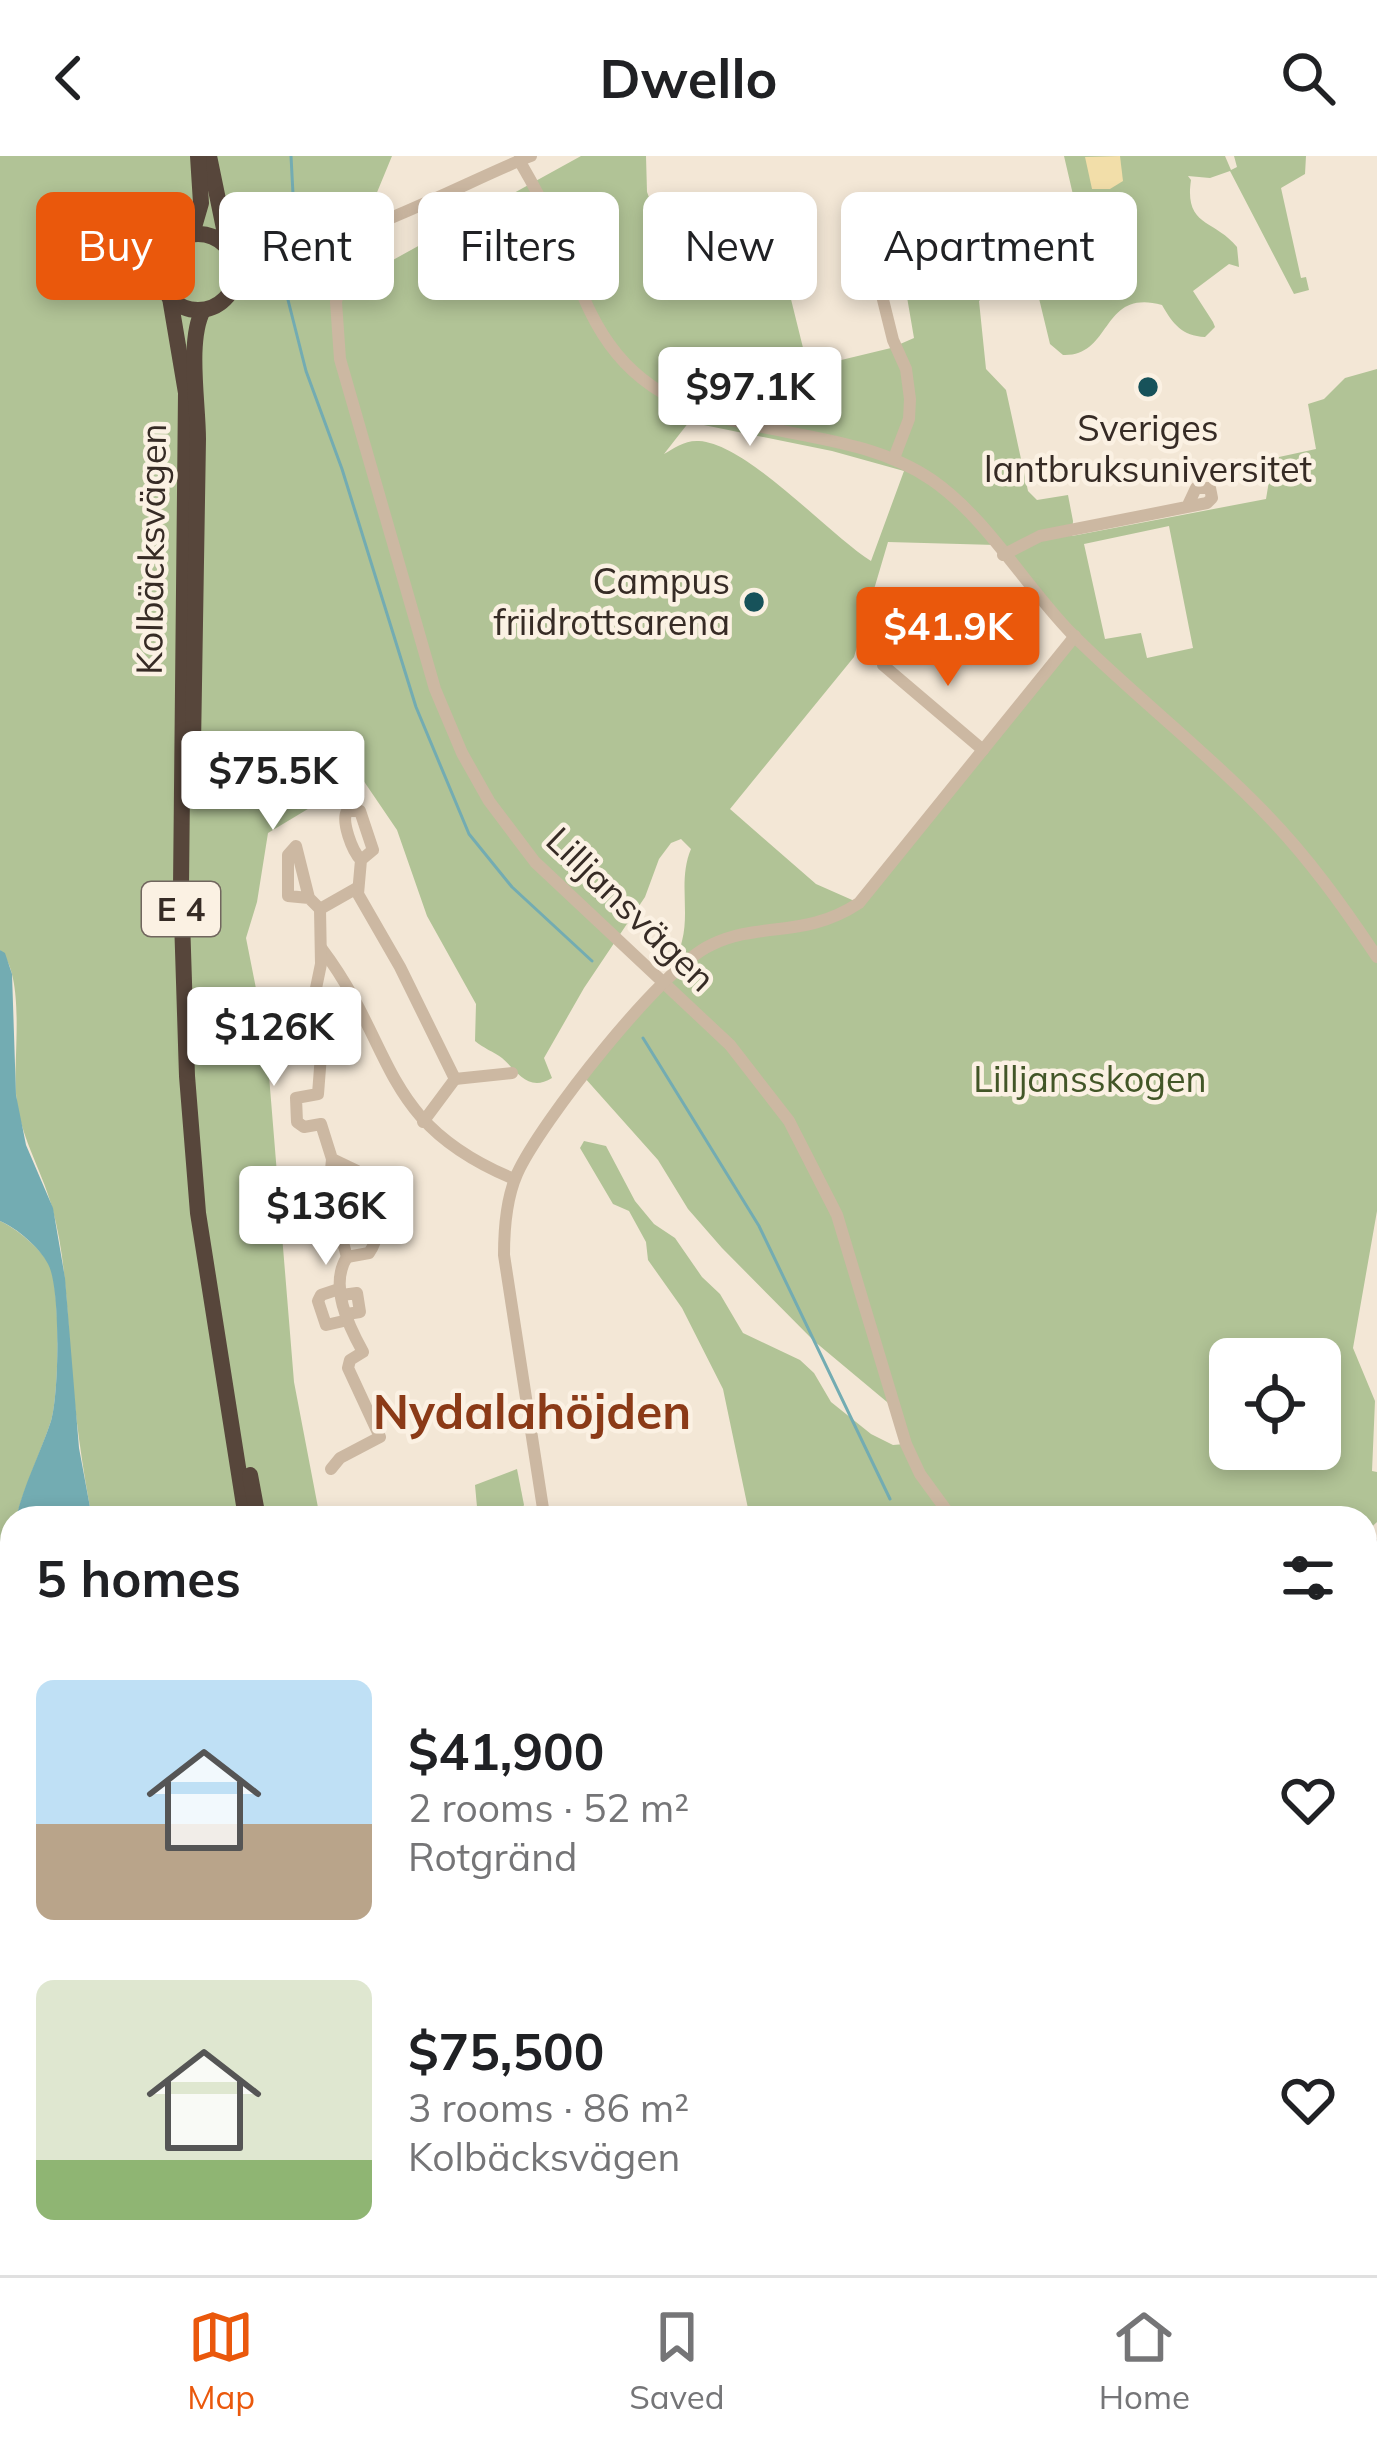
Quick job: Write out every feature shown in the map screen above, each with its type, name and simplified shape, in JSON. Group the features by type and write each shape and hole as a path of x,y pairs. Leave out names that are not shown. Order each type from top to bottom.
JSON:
{"highway":[{"name":"E 4","path":"195,224 201,203 198,156"},
{"path":"209,156 219,201"},
{"name":"Kolbäcksvägen","path":"170,300 186,392 181,888 185,1054 198,1213 244,1506"},
{"path":"173,300 182,307 203,310 223,300"},
{"name":"Kolbäcksvägen","path":"203,310 195,346 194,1012 214,1250 256,1506"}],"street":[{"path":"394,214 525,158 590,316 645,382 706,414 895,458 945,490 1075,636 1265,813 1322,879 1377,956"},
{"name":"Lilljansvägen","path":"336,300 340,359 435,689 457,741 489,801 535,862 746,1063 803,1144 837,1215 906,1444 943,1506"},
{"path":"885,300 908,384 909,419 895,458"},
{"path":"1003,555 1040,536 1188,506"},
{"path":"537,1506 504,1255 506,1212 514,1179 538,1134 663,982 705,947 722,940 802,928 859,903 1075,636"},
{"path":"883,664 983,750"},
{"path":"361,860 357,888 455,1079"},
{"path":"320,910 357,888"},
{"path":"309,898 320,910 322,948 315,1026 321,1059 321,1124 332,1159 329,1192 347,1257 339,1273 341,1292 363,1352 350,1360 350,1376 380,1437 340,1458 331,1468"},
{"path":"322,948 391,1076 423,1122 467,1159 514,1179"},
{"path":"315,994 294,996 290,1003 292,1025 315,1026"},
{"path":"423,1122 455,1079 512,1073"},
{"path":"318,1094 298,1096 295,1102 299,1125 321,1124"},
{"path":"332,1159 357,1171 360,1188 378,1220 373,1250 347,1257"},
{"path":"329,1192 307,1199 310,1221 318,1227 336,1222"},
{"path":"341,1292 321,1295 319,1301 326,1324 347,1317"}],"green space":[{"name":"Lilljansskogen","path":"0,156 392,156 377,192 219,192 219,300 394,300 394,259 418,246 418,300 619,300 619,192 516,192 581,156 646,156 643,300 791,300 808,368 914,338 907,300 980,300 986,369 1006,390 1028,491 1037,500 1068,495 1072,536 1266,499 1272,463 1316,449 1308,404 1324,399 1345,378 1377,369 1377,1211 1353,1348 1375,1401 1372,1471 1377,1472 1377,1506 747,1506 723,1389 682,1308 648,1260 646,1242 629,1211 613,1204 580,1148 584,1141 606,1146 635,1201 654,1224 675,1238 720,1294 743,1333 800,1360 831,1402 871,1434 893,1445 905,1444 893,1407 814,1341 722,1248 688,1209 658,1160 584,1077 640,1013 676,959 684,929 685,872 691,849 681,839 671,843 659,859 645,897 544,1058 552,1078 530,1082 475,1041 476,1004 427,916 397,830 361,777 268,833 246,938 266,1039 294,1382 318,1506 90,1506 60,1245 18,1109 16,998 8,962 0,950","holes":["689,422 904,471 871,561 764,473 719,446 694,441 664,454","1169,526 1193,648 1147,658 1141,633 1105,639 1084,544","888,542 996,545 1075,637 859,903 816,884 730,809 854,657"]},
{"path":"1064,156 1225,156 1231,170 1237,167 1234,156 1306,156 1305,174 1281,188 1301,278 1306,277 1309,290 1294,294 1230,171 1210,178 1188,176 1196,214 1237,247 1239,267 1229,264 1193,291 1215,327 1205,337 1190,334 1179,328 1162,305 1142,302 1117,314 1091,346 1063,355 1050,344 1039,300 1137,300 1137,192 1072,192"},
{"path":"0,1221 27,1239 49,1264 56,1294 57,1341 51,1421 20,1506 0,1506"},
{"path":"517,1469 524,1505 477,1506 475,1485"}],"sand":[{"path":"1120,156 1123,181 1110,189 1092,189 1085,157"}],"water":[{"path":"0,950 12,974 16,1095 26,1145 53,1208 65,1278 79,1448 90,1506 19,1506 54,1408 57,1317 48,1264 27,1239 0,1221"}],"waterway":[{"path":"291,156 293,192"},
{"path":"288,300 306,371 342,469 416,707 469,834 512,887 592,961"},
{"path":"643,1038 759,1226 890,1499"}],"place":[{"name":"Sveriges lantbruksuniversitet","path":"1148,387"},
{"name":"Campus friidrottsarena","path":"754,602"}],"district":[{"name":"Nydalahöjden","path":"532,1412"}]}
